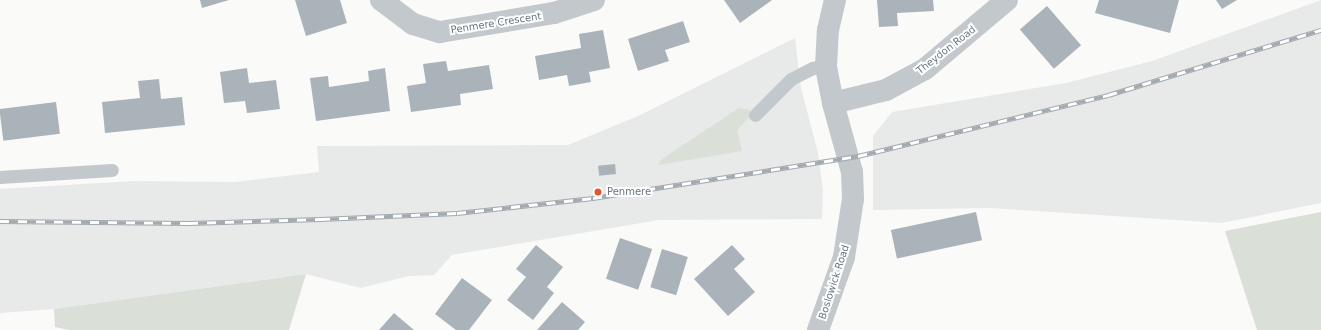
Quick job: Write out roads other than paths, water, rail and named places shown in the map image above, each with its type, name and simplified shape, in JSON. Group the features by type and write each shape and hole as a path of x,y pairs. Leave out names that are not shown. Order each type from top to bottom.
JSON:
{"street":[{"name":"Penmere Crescent","path":"381,0 413,24 440,32 554,13 594,0"},
{"name":"Boslowick Road","path":"818,330 844,257 852,218 852,172 845,139 833,103 826,66 828,30 835,0"},
{"name":"Theydon Road","path":"833,103 886,90 925,69 1007,0"}],"lane":[{"path":"756,115 791,79 813,68 826,66"},
{"path":"0,177 112,170"}],"railway":[{"path":"0,221 189,223 321,219 457,213 593,198 858,156 1108,95 1321,30"}],"place":[{"name":"Penmere","path":"598,192"}]}
